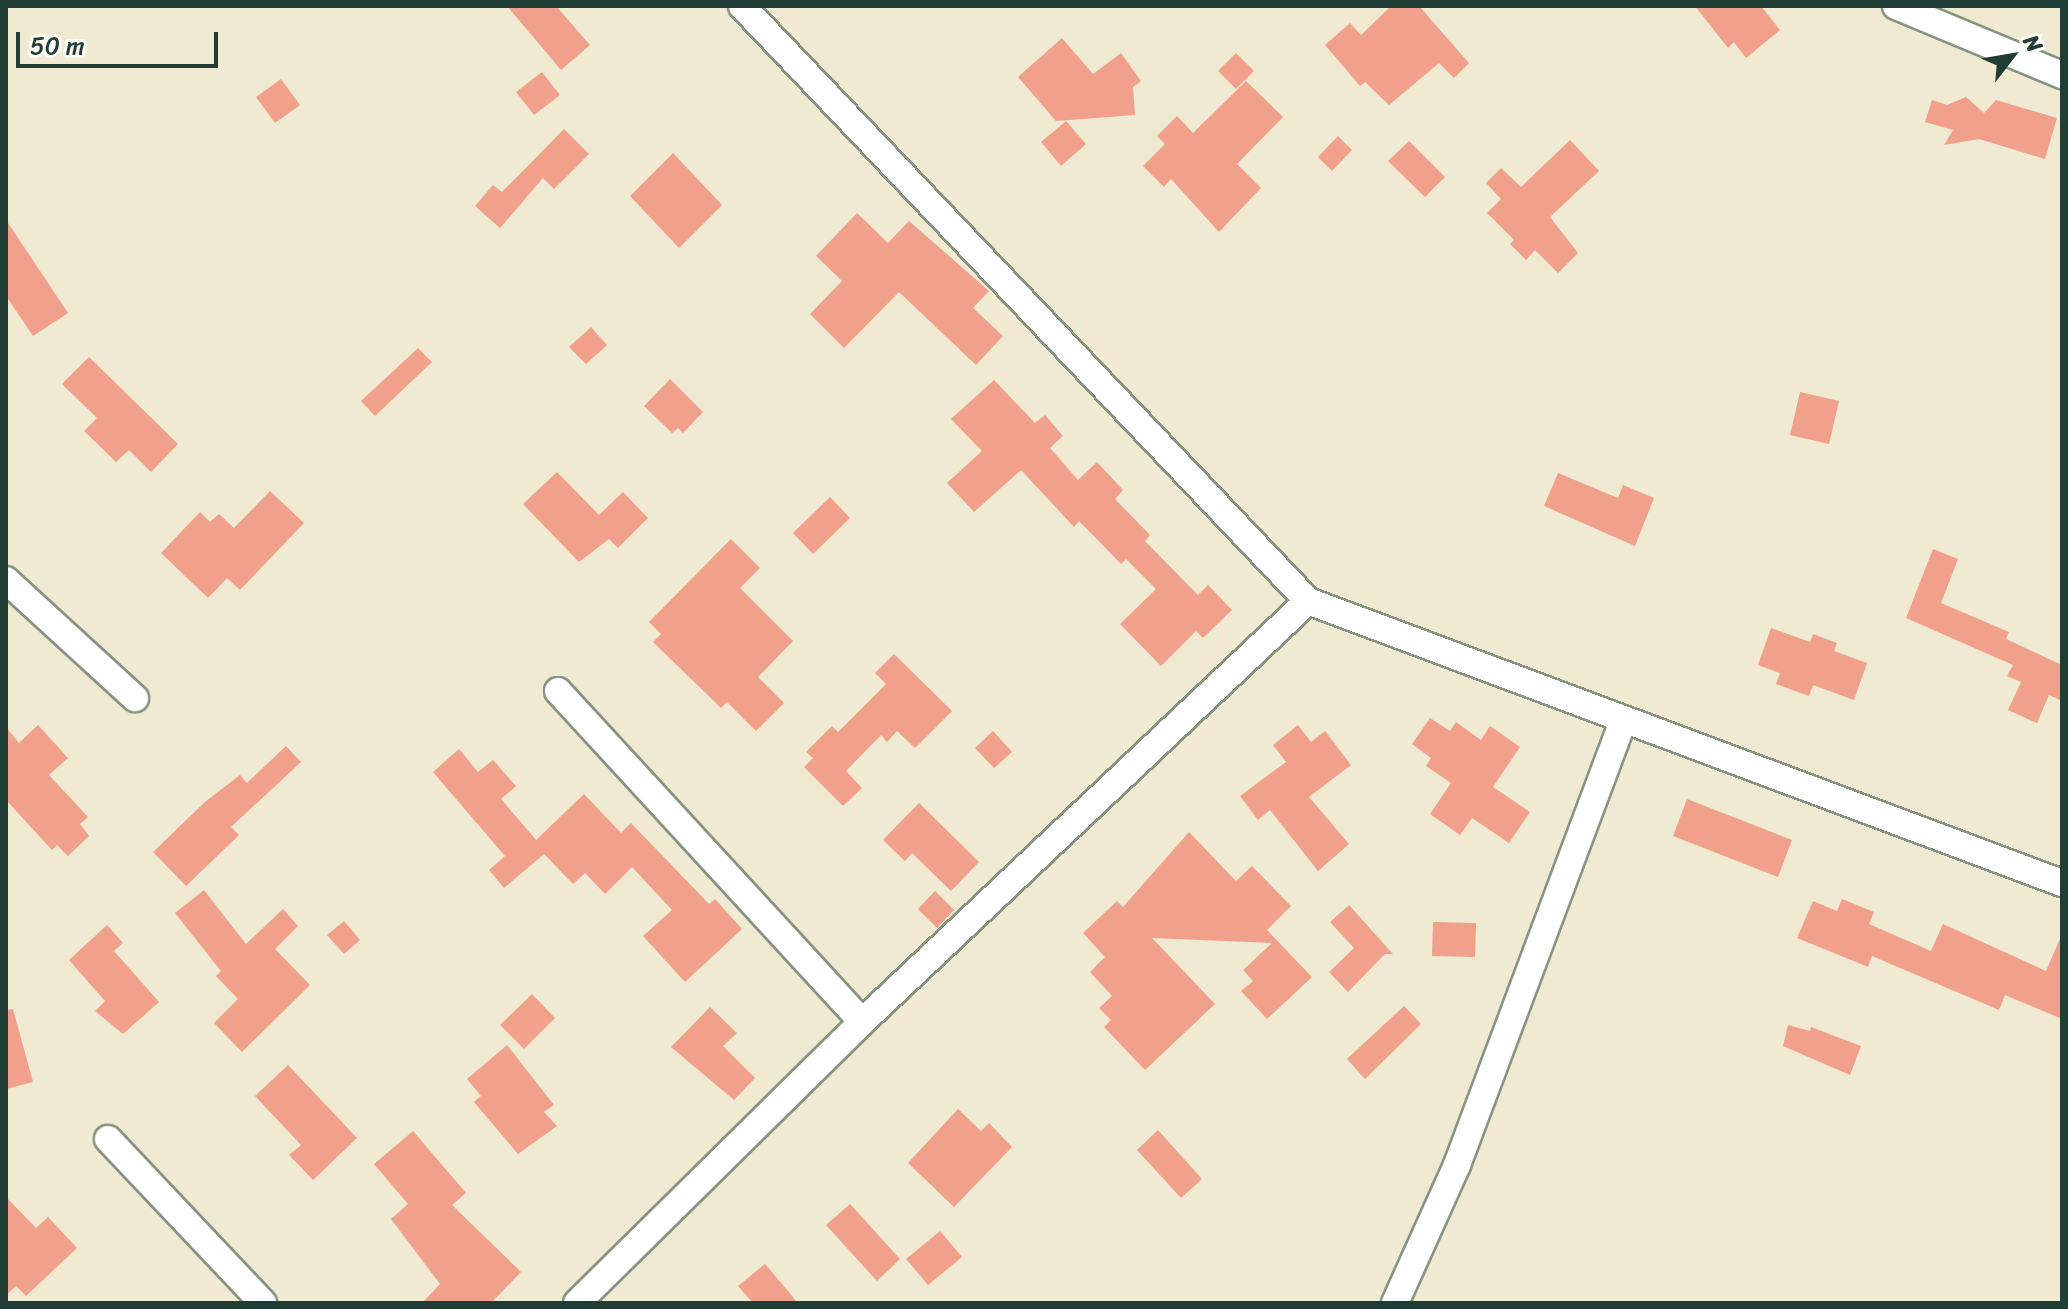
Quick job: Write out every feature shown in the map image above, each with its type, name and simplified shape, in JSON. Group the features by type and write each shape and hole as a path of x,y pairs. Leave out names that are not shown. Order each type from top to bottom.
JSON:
{"street":[{"path":"742,6 1308,601 2062,883"},
{"path":"1896,6 2062,75"},
{"path":"6,580 135,698"},
{"path":"577,1303 862,1022 1308,601"},
{"path":"558,691 862,1022"},
{"path":"1395,1303 1457,1165 1623,721"},
{"path":"108,1139 263,1303"}],"building":[{"path":"507,6 556,6 590,45 561,70"},
{"path":"1391,6 1419,6 1469,63 1454,78 1439,63 1389,105 1365,82 1360,86 1325,45 1350,23 1361,35"},
{"path":"1695,6 1761,6 1780,30 1746,58 1734,42 1728,48"},
{"path":"1062,38 1093,74 1121,53 1141,81 1133,87 1135,115 1056,121 1018,77"},
{"path":"1236,53 1254,71 1236,89 1218,71"},
{"path":"542,72 560,95 534,115 516,92"},
{"path":"281,79 300,105 275,123 256,97"},
{"path":"1246,81 1283,117 1237,164 1261,188 1219,232 1171,179 1164,187 1143,166 1165,144 1157,136 1177,116 1193,133"},
{"path":"1966,97 1984,113 1996,100 2057,118 2045,159 1979,139 1944,145 1953,130 1925,122 1932,100 1947,105"},
{"path":"1066,121 1086,144 1061,166 1041,142"},
{"path":"564,129 589,154 554,189 543,178 500,228 475,206 493,185 502,192"},
{"path":"1338,136 1352,150 1332,171 1318,157"},
{"path":"1570,140 1599,171 1550,217 1578,253 1558,273 1535,250 1526,260 1510,244 1514,240 1487,213 1501,199 1486,183 1501,168 1521,187"},
{"path":"1409,141 1445,177 1425,197 1388,161"},
{"path":"673,153 722,205 679,248 630,196"},
{"path":"857,213 888,243 909,221 989,291 973,308 1003,336 976,365 899,292 844,348 810,314 842,281 816,256"},
{"path":"6,220 68,313 33,336 6,296"},
{"path":"591,327 607,345 586,364 569,347"},
{"path":"418,348 432,362 375,416 361,401"},
{"path":"89,357 178,444 151,472 129,450 116,462 84,431 97,418 62,384"},
{"path":"670,379 703,412 683,433 678,428 672,433 644,406"},
{"path":"994,380 1035,423 1045,415 1063,436 1050,448 1078,480 1097,462 1123,490 1115,499 1150,535 1145,541 1198,595 1208,585 1232,610 1203,638 1196,631 1161,666 1120,624 1156,589 1126,559 1121,564 1079,521 1074,527 1021,470 974,512 947,483 982,451 951,419"},
{"path":"1800,392 1839,401 1829,444 1790,435"},
{"path":"557,472 599,515 623,492 648,518 618,548 609,539 579,562 523,504"},
{"path":"1558,473 1618,498 1623,485 1654,498 1635,546 1544,506"},
{"path":"270,491 304,523 240,590 227,578 208,598 161,553 200,512 210,522 219,514 234,528"},
{"path":"830,497 850,518 813,554 793,533"},
{"path":"731,539 760,568 740,588 793,641 758,677 784,703 756,731 727,702 721,708 653,642 661,634 649,622"},
{"path":"1933,549 1958,559 1941,603 2009,632 2006,639 2062,665 2062,701 2049,695 2037,723 2008,710 2021,682 2007,676 2013,665 1906,618"},
{"path":"1771,628 1810,642 1813,634 1837,643 1834,651 1867,663 1854,700 1813,685 1809,696 1776,684 1780,673 1758,665"},
{"path":"894,654 952,711 915,748 897,731 887,742 881,735 846,771 862,788 843,806 804,767 813,758 806,752 832,726 838,732 886,684 875,673"},
{"path":"1430,718 1450,731 1456,722 1481,740 1490,726 1520,747 1493,787 1530,812 1509,843 1472,818 1460,835 1430,814 1451,783 1426,766 1431,758 1412,744"},
{"path":"38,725 68,758 49,775 88,817 80,824 89,836 68,856 57,845 52,850 6,800 6,727 19,743"},
{"path":"1298,725 1311,742 1325,731 1351,765 1309,797 1349,844 1318,871 1270,810 1258,820 1240,796 1286,762 1273,745"},
{"path":"993,731 1012,752 994,768 975,748"},
{"path":"286,746 301,762 231,827 239,835 186,886 153,852 206,801 240,775 247,783"},
{"path":"459,749 478,772 493,760 516,786 501,799 536,840 584,794 621,833 631,823 709,904 715,899 742,929 685,982 643,936 672,910 632,867 605,894 585,873 573,884 544,854 504,888 489,870 505,856 433,772"},
{"path":"1687,799 1792,840 1778,877 1673,836"},
{"path":"919,803 979,862 951,891 912,853 905,861 883,840"},
{"path":"1189,832 1236,881 1252,866 1291,906 1267,930 1312,977 1267,1019 1241,991 1253,981 1243,970 1272,943 1152,938 1215,1004 1145,1070 1104,1027 1111,1020 1099,1008 1112,996 1090,972 1105,957 1083,933 1117,901 1123,907"},
{"path":"204,890 246,944 283,909 298,926 275,949 310,985 242,1052 214,1023 238,999 216,976 221,971 175,913"},
{"path":"935,891 954,910 937,928 918,909"},
{"path":"1842,899 1874,912 1869,924 1931,951 1943,924 2046,971 2062,934 2062,1019 2005,995 1999,1010 1872,956 1868,967 1797,938 1813,901 1837,911"},
{"path":"1349,905 1393,954 1385,954 1348,992 1329,972 1354,948 1330,922"},
{"path":"344,921 360,940 344,954 327,935"},
{"path":"1433,922 1476,923 1475,957 1432,956"},
{"path":"107,925 123,943 114,951 159,1002 123,1034 95,1011 105,1001 69,960"},
{"path":"532,994 555,1018 524,1049 500,1025"},
{"path":"1404,1006 1421,1024 1365,1079 1347,1059"},
{"path":"710,1007 737,1033 723,1046 755,1078 734,1100 671,1047"},
{"path":"13,1009 33,1082 6,1089 6,1010"},
{"path":"1788,1025 1810,1031 1811,1027 1861,1046 1850,1075 1783,1046"},
{"path":"507,1045 554,1105 544,1112 557,1126 518,1154 474,1102 481,1096 467,1079"},
{"path":"288,1065 357,1138 313,1180 289,1155 301,1145 255,1096"},
{"path":"958,1109 981,1131 989,1123 1012,1147 954,1207 908,1163"},
{"path":"1158,1130 1202,1179 1181,1198 1137,1150"},
{"path":"413,1131 466,1193 452,1205 521,1272 491,1303 422,1303 440,1284 391,1219 408,1204 374,1164"},
{"path":"6,1197 36,1228 48,1217 77,1248 26,1296 16,1286 6,1295"},
{"path":"850,1204 900,1259 877,1281 826,1225"},
{"path":"940,1231 962,1257 928,1285 906,1259"},
{"path":"765,1264 798,1303 753,1303 738,1286"}]}
